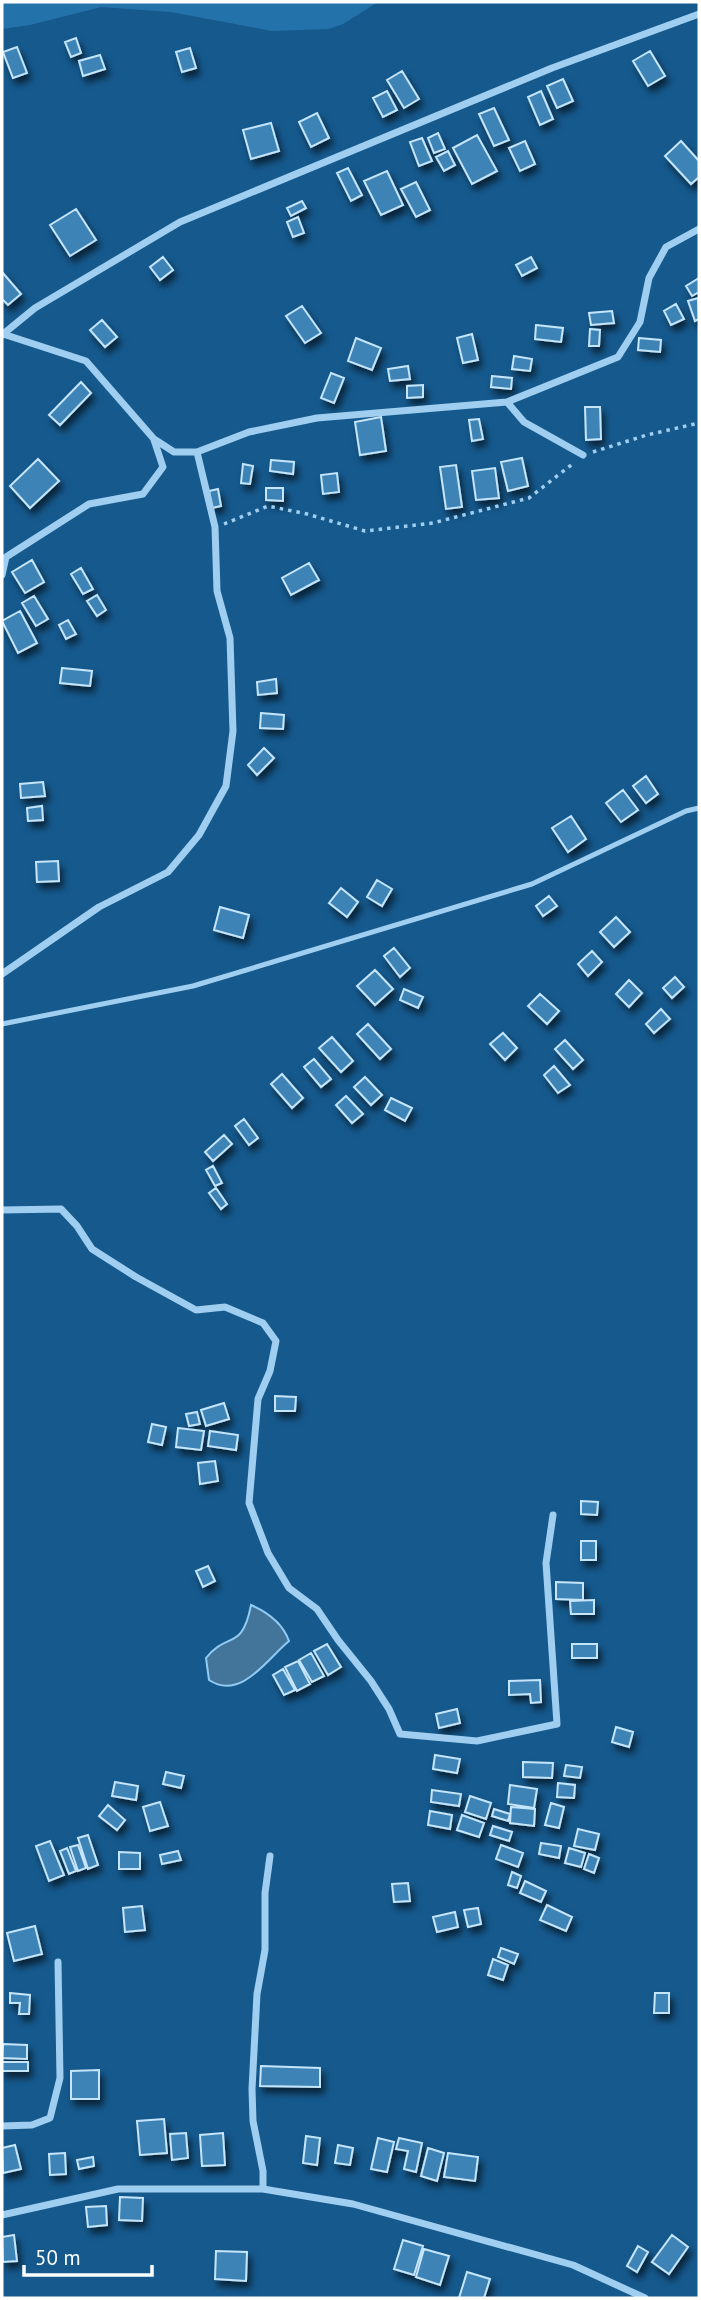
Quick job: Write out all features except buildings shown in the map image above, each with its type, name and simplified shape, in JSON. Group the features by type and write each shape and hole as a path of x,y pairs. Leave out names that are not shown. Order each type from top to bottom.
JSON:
{"street":[{"path":"2,335 35,308 180,222 552,68 699,14"},
{"path":"2,335 86,361 154,439 174,452 197,452 248,432 317,418 507,402 618,357 640,323 649,278 666,247 699,229"},
{"path":"507,402 524,422 583,455"},
{"path":"2,575 6,557 89,504 143,494 163,467 154,439"},
{"path":"2,974 99,907 168,872 199,835 226,786 233,731 230,638 216,591 215,527 197,452"},
{"path":"2,1210 61,1209 78,1226 92,1249 136,1277 196,1310 225,1307 263,1323 275,1341 270,1371 258,1399 249,1503 268,1553 289,1588 317,1609 371,1681 389,1709 400,1734 477,1741 557,1724 547,1563 553,1515"},
{"path":"263,2189 263,2171 253,2120 252,2089 257,1994 265,1950 265,1893 270,1856"},
{"path":"2,2126 32,2125 50,2118 60,2078 58,1962"},
{"path":"2,2215 118,2189 263,2189 353,2204 573,2265 645,2298"}],"lane":[{"path":"2,1024 193,986 532,884 686,811 699,808"}],"path":[{"path":"215,527 268,506 365,531 433,523 528,498 583,455 647,435 699,423"}],"shaded area":[{"path":"2,2 378,2 343,24 329,29 272,31 171,12 101,7 30,25 2,29"},
{"path":"251,1605 274,1619 289,1641 243,1682 221,1685 209,1680 206,1658 238,1635 247,1620"}]}
